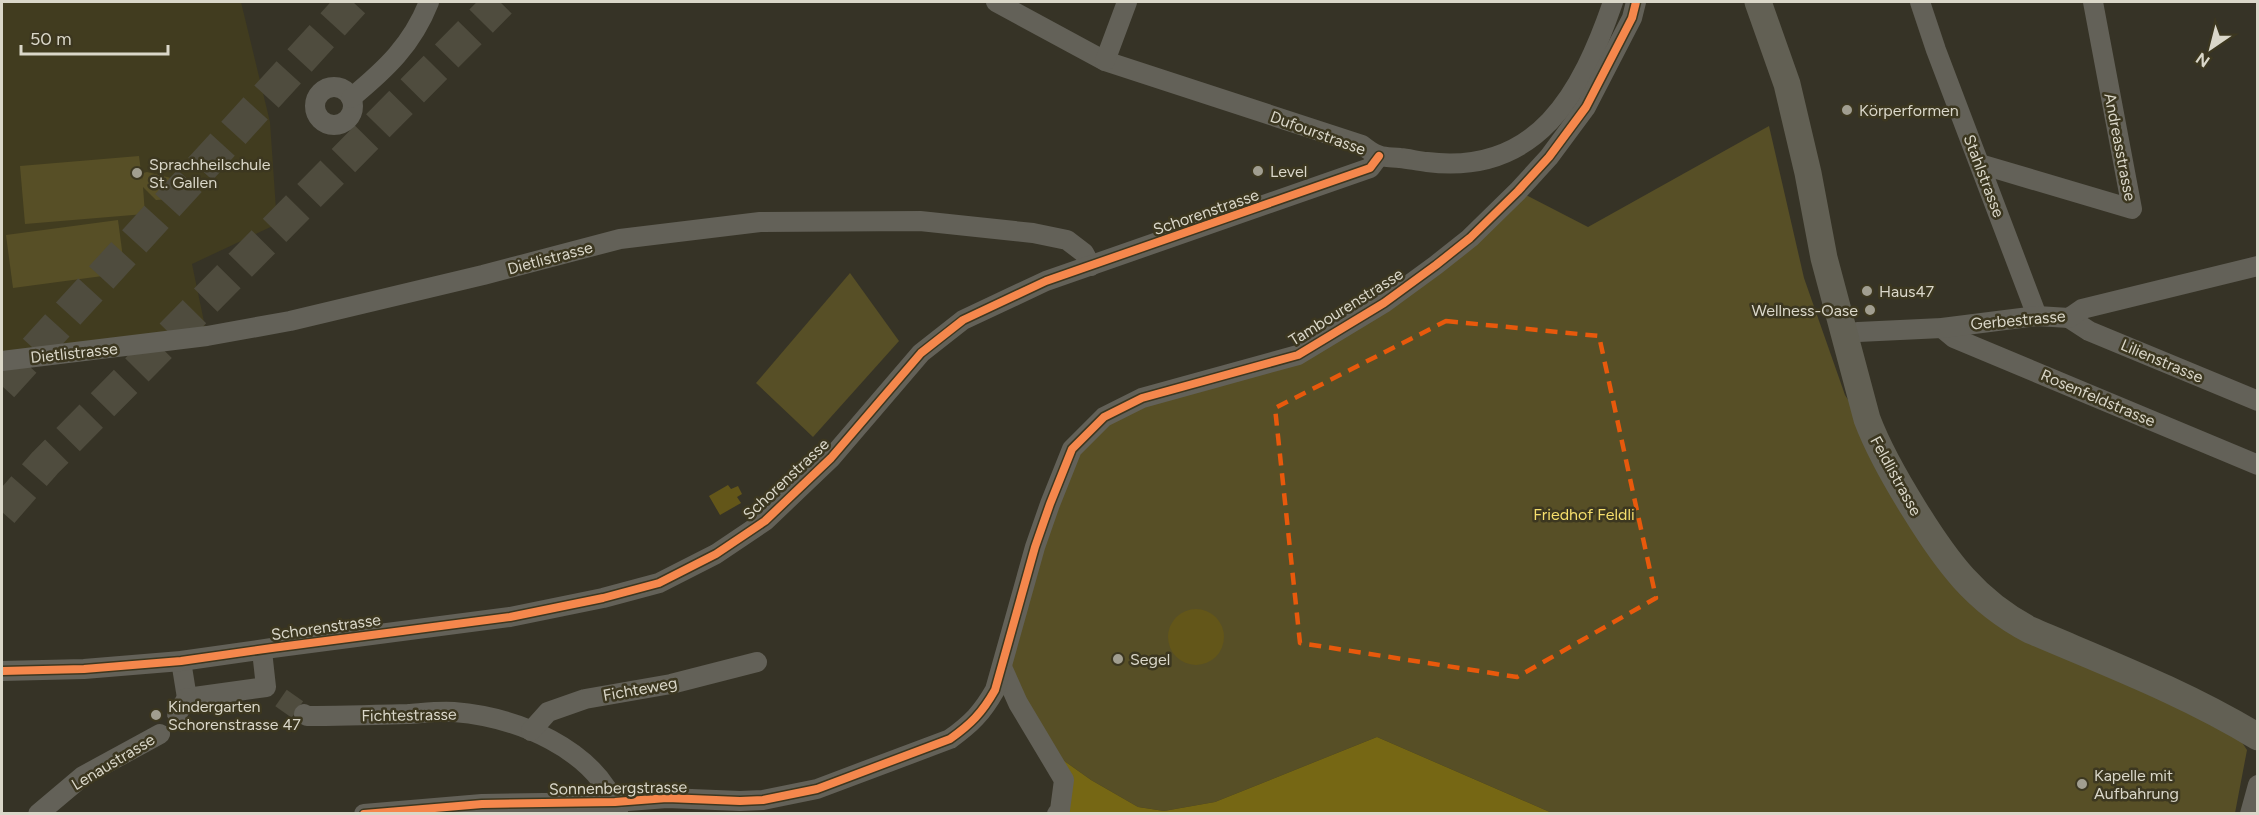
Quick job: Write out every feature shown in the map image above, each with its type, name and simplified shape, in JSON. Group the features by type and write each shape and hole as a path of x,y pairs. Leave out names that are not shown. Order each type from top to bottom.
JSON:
{"street":[{"path":"351,98 385,70 411,38 429,2"},
{"name":"Dufourstrasse","path":"996,2 1105,61 1362,145 1379,156 1448,165 1479,162 1535,136 1564,105 1576,85 1600,38 1613,2"},
{"path":"1105,61 1127,2"},
{"name":"Tambourenstrasse","path":"1002,667 1035,547 1072,449 1104,417 1142,398 1298,355 1384,303 1436,265 1470,238 1549,157 1586,107 1632,18 1636,2"},
{"name":"Feldlistrasse","path":"1758,2 1796,119 1824,258 1867,419 1877,445 1899,486 1950,564 1986,602 2007,618 2179,694 2258,737"},
{"name":"Stahlstrasse","path":"1920,2 2037,316"},
{"name":"Andreasstrasse","path":"1980,164 2132,209 2093,2"},
{"name":"Schorenstrasse","path":"2,671 84,669 181,661 249,650 262,651 510,617 603,598 659,583 716,554 765,521 831,458 921,353 963,320 1046,281 1370,168 1379,156"},
{"name":"Dietlistrasse","path":"2,361 207,336 302,318 483,275 620,239 760,222 920,221 1033,233 1068,240 1084,253 1091,266"},
{"name":"Gerbestrasse","path":"1845,335 1858,332 1942,328 2037,316 2069,318 2082,309 2258,266"},
{"name":"Lilienstrasse","path":"2069,318 2089,331 2258,401"},
{"name":"Rosenfeldstrasse","path":"1942,328 1954,338 2258,465"},
{"path":"181,661 182,706 274,693 262,651"},
{"name":"Fichteweg","path":"531,731 548,712 585,699 671,684 757,662"},
{"path":"1002,667 1018,703 1064,780 1060,810 1057,813"},
{"name":"Sonnenbergstrasse","path":"364,813 482,804 617,808 667,798 763,800 827,785 950,740 984,711 995,690 1002,667"},
{"name":"Fichtestrasse","path":"304,714 307,716 341,716 453,712 508,722 561,746 587,765 607,786 617,808"},
{"name":"Lenaustrasse","path":"38,813 83,776 160,734"},
{"path":"2250,813 2258,785"}],"highlighted area":[{"path":"1446,321 1599,336 1656,598 1517,677 1300,643 1275,408"}],"shaded area":[{"name":"Sprachheilschule St. Gallen","path":"2,2 241,2 270,122 277,224 192,264 207,336 2,361"},
{"path":"728,485 731,489 738,486 742,494 737,497 741,503 720,515 709,496"},
{"path":"1196,609 1207,611 1216,617 1222,626 1224,637 1222,648 1216,657 1207,663 1196,665 1185,663 1176,657 1170,648 1168,637 1170,626 1176,617 1185,611"},
{"path":"1377,737 1552,813 1057,813 1064,780 1046,748 1091,780 1138,807 1164,811 1215,802"}],"green space":[{"name":"Friedhof Feldli","path":"1769,126 1804,278 1845,395 1967,584 2226,718 2247,750 2235,813 1552,813 1377,737 1215,802 1164,811 1138,807 1091,780 1046,748 1002,667 1072,449 1104,417 1298,355 1384,303 1518,191 1588,227"},
{"path":"139,156 142,180 143,173 147,172 179,180 185,188 182,192 173,198 156,200 143,187 145,214 25,224 20,166"},
{"path":"118,220 125,273 13,288 6,235"},
{"path":"850,273 899,341 813,437 756,383"}],"tunnel":[{"path":"2,386 353,2"},
{"path":"2,512 45,463 500,2"},
{"path":"281,698 304,714"}],"cycle path":[{"path":"364,814 482,804 615,802 667,798 763,800 817,789 950,739 976,718 995,690 1035,547 1072,449 1104,417 1142,398 1298,355 1384,303 1436,265 1470,238 1549,157 1586,107 1632,18 1636,2"},
{"path":"2,671 84,669 181,661 510,617 603,598 659,583 716,554 765,521 831,458 921,353 963,320 1046,281 1370,168 1379,156"}],"place":[{"name":"Körperformen","path":"1847,110"},
{"name":"Level","path":"1258,171"},
{"name":"Sprachheilschule St. Gallen","path":"137,173"},
{"name":"Haus47","path":"1867,291"},
{"name":"Wellness-Oase","path":"1870,310"},
{"name":"Segel","path":"1118,659"},
{"name":"Kindergarten Schorenstrasse 47","path":"156,715"},
{"name":"Kapelle mit Aufbahrung","path":"2082,784"}]}
